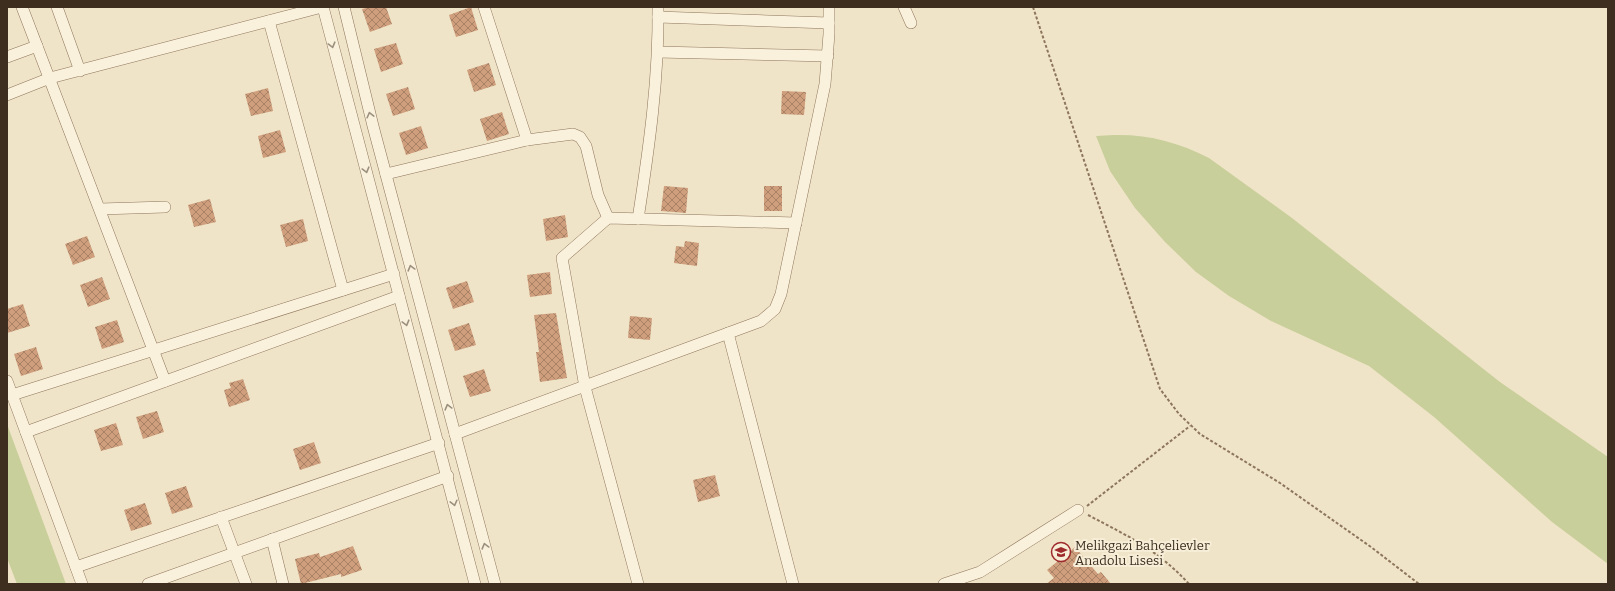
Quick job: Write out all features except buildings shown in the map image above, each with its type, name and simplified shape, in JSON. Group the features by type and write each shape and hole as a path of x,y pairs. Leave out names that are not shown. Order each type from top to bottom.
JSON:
{"street":[{"path":"22,7 166,381"},
{"path":"57,7 80,70"},
{"path":"7,95 50,78 322,7 448,476 475,584"},
{"path":"344,7 386,174 495,584"},
{"path":"484,7 527,140"},
{"path":"455,434 728,334 761,321 775,309 781,294 821,108 828,56 829,7"},
{"path":"904,7 911,23"},
{"path":"638,218 652,123 658,52 658,12 829,23"},
{"path":"269,21 343,290"},
{"path":"7,57 37,46"},
{"path":"658,52 828,56"},
{"path":"386,174 527,140 569,133 580,137 586,146 598,195 608,218"},
{"path":"100,209 166,207"},
{"path":"638,584 586,387 562,258 608,218 796,223"},
{"path":"12,396 394,274"},
{"path":"26,432 399,296"},
{"path":"728,334 793,584"},
{"path":"7,381 82,584"},
{"path":"76,567 439,443"},
{"path":"148,584 448,476"},
{"path":"944,584 980,572 1079,510"},
{"path":"221,517 246,584"},
{"path":"272,539 283,584"},
{"path":"980,572 980,584"}],"path":[{"path":"1034,7 1160,389 1190,426 1211,441 1234,453 1320,510 1419,584"},
{"path":"1189,584 1172,566 1150,548 1079,510 1190,426"}],"green space":[{"path":"1096,136 1138,136 1162,140 1174,143 1209,158 1292,218 1500,382 1608,457 1608,564 1552,522 1434,417 1369,366 1271,321 1229,296 1196,272 1165,242 1135,208 1110,171"},
{"path":"7,424 66,584 17,584 7,558"}],"place":[{"name":"Melikgazi Bahçelievler Anadolu Lisesi","path":"1061,552"}]}
